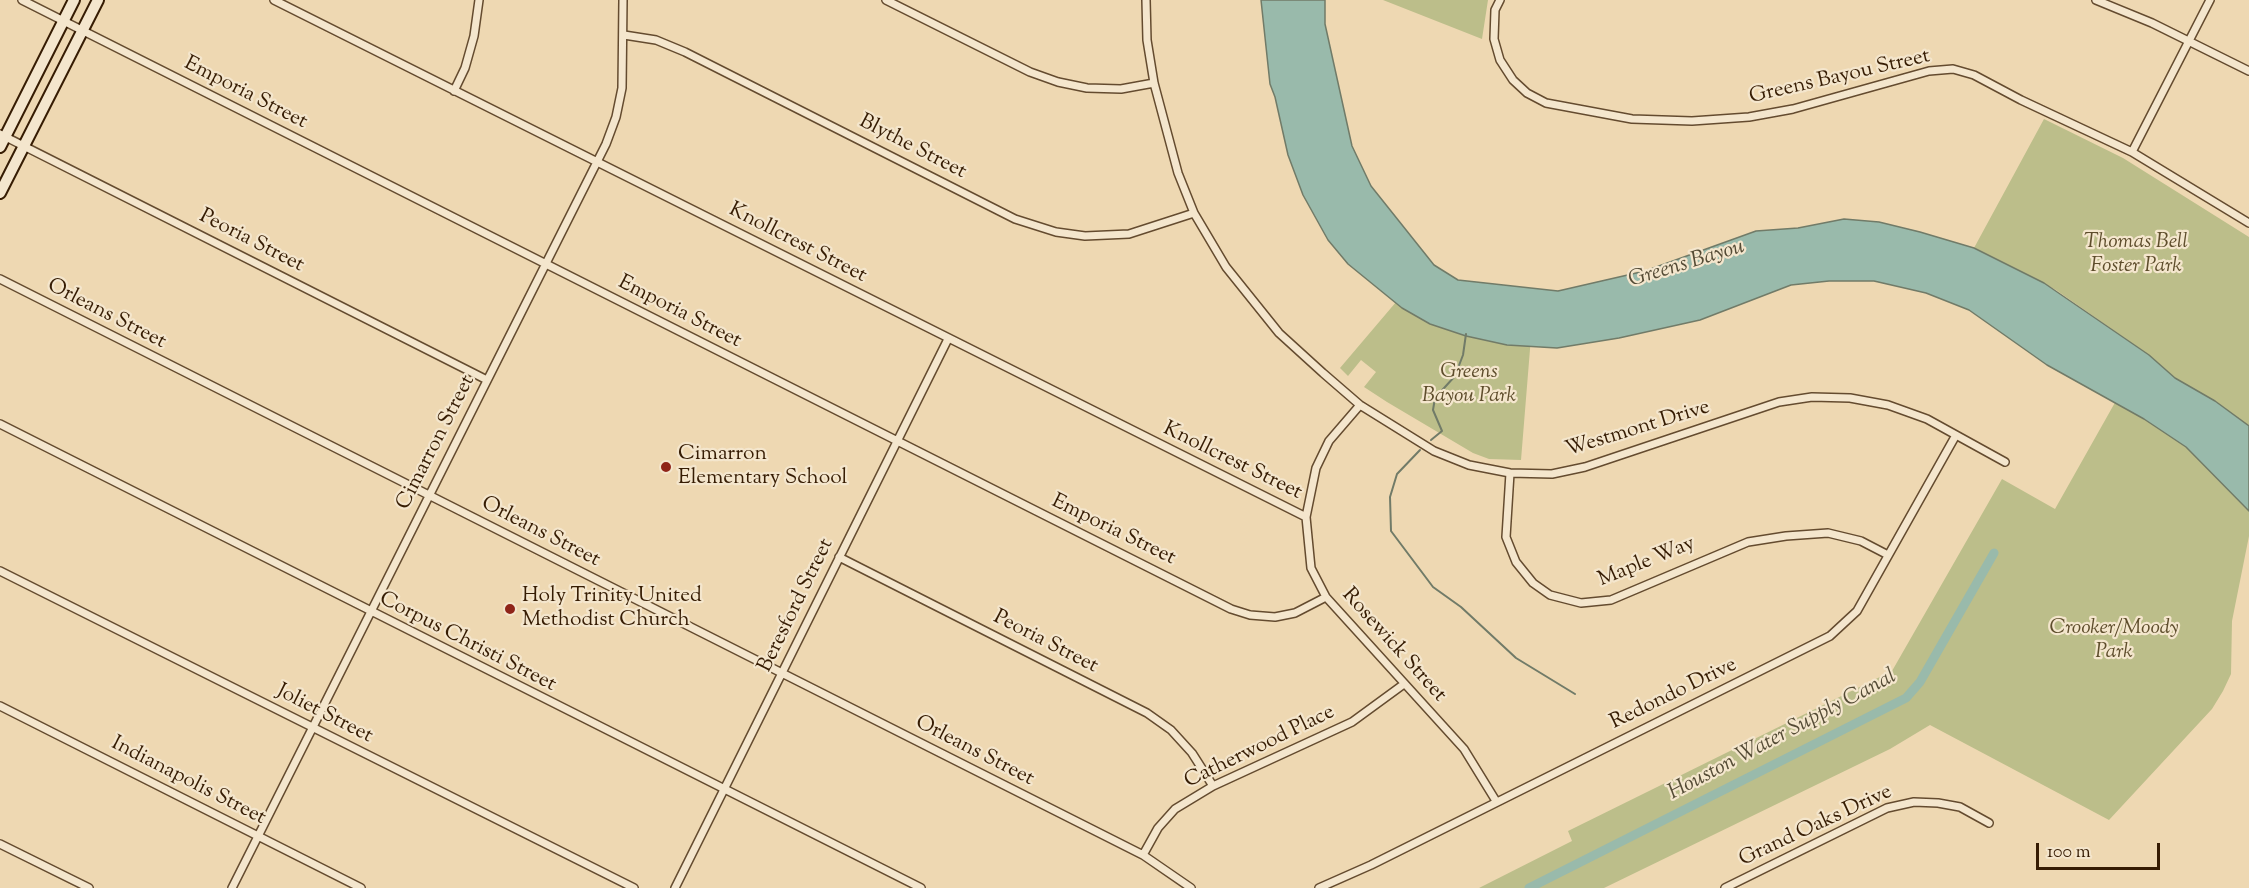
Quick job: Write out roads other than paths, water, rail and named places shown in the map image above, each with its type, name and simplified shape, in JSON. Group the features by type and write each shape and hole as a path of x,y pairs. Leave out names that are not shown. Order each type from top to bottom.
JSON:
{"main road":[{"path":"0,147 3,135 74,0"},
{"path":"0,192 98,0"}],"street":[{"name":"Emporia Street","path":"22,0 1231,609 1250,615 1275,617 1295,612 1326,597"},
{"name":"Knollcrest Street","path":"274,0 1306,517"},
{"path":"454,91 465,68 474,36 478,0"},
{"name":"Cimarron Street","path":"232,888 597,161 616,117 622,88 623,0"},
{"path":"886,0 1030,72 1058,82 1087,88 1121,89 1154,83"},
{"name":"Westmont Drive","path":"1146,0 1147,40 1154,83 1178,173 1194,213 1226,267 1279,333 1360,405 1434,451 1468,465 1510,473 1551,474 1585,467 1779,402 1812,397 1850,398 1888,405 1927,419 2005,462"},
{"name":"Greens Bayou Street","path":"1500,0 1496,10 1494,39 1500,60 1513,80 1527,93 1546,103 1632,119 1692,122 1749,117 1803,107 1929,71 1953,69 1974,75 2020,100 2132,152 2249,223"},
{"path":"2096,0 2249,71"},
{"path":"2132,152 2210,0"},
{"name":"Blythe Street","path":"624,35 656,40 685,52 1015,219 1056,232 1085,236 1129,234 1194,213"},
{"name":"Peoria Street","path":"3,135 486,380"},
{"name":"Orleans Street","path":"0,279 1143,855 1191,888"},
{"name":"Beresford Street","path":"675,888 948,339"},
{"name":"Rosewick Street","path":"1360,405 1329,441 1316,468 1306,517 1311,568 1326,597 1464,749 1496,801"},
{"name":"Corpus Christi Street","path":"0,424 371,613 921,888"},
{"name":"Redondo Drive","path":"1318,888 1371,865 1830,636 1857,611 1956,435"},
{"name":"Maple Way","path":"1510,473 1506,537 1516,562 1533,582 1550,595 1581,603 1611,600 1748,542 1786,536 1828,533 1861,541 1888,555"},
{"name":"Peoria Street","path":"839,557 1148,713 1171,730 1192,753 1213,786"},
{"name":"Joliet Street","path":"0,571 634,888"},
{"name":"Catherwood Place","path":"1143,855 1158,828 1175,809 1213,786 1352,722 1404,684"},
{"name":"Indianapolis Street","path":"0,706 361,888"},
{"name":"Grand Oaks Drive","path":"1725,888 1887,808 1914,802 1938,803 1960,807 1989,823"},
{"path":"0,844 89,888"}],"water":[{"name":"Greens Bayou","path":"1261,0 1325,0 1325,24 1352,146 1371,186 1434,265 1458,280 1558,291 1645,271 1756,231 1798,228 1844,219 1879,222 1920,232 1974,248 2044,283 2149,355 2175,378 2215,401 2249,426 2249,511 2186,447 2144,419 2047,365 1969,310 1926,293 1874,281 1829,281 1791,285 1700,320 1619,338 1557,348 1507,345 1466,336 1430,324 1402,308 1348,264 1328,240 1303,195 1288,155 1270,84"}],"waterway":[{"path":"1431,440 1442,431 1433,410 1435,398 1455,376 1463,355 1466,334"},
{"path":"1420,450 1397,474 1390,497 1391,531 1433,587 1461,607 1516,658 1575,694"},
{"name":"Houston Water Supply Canal","path":"1529,888 1906,698 1920,682 1994,553"}],"place":[{"name":"Cimarron Elementary School","path":"666,467"},
{"name":"Holy Trinity United Methodist Church","path":"510,609"}],"park label":[{"name":"Thomas Bell Foster Park","path":"2136,255"},
{"name":"Greens Bayou Park","path":"1469,385"},
{"name":"Crooker/Moody Park","path":"2114,641"}]}
